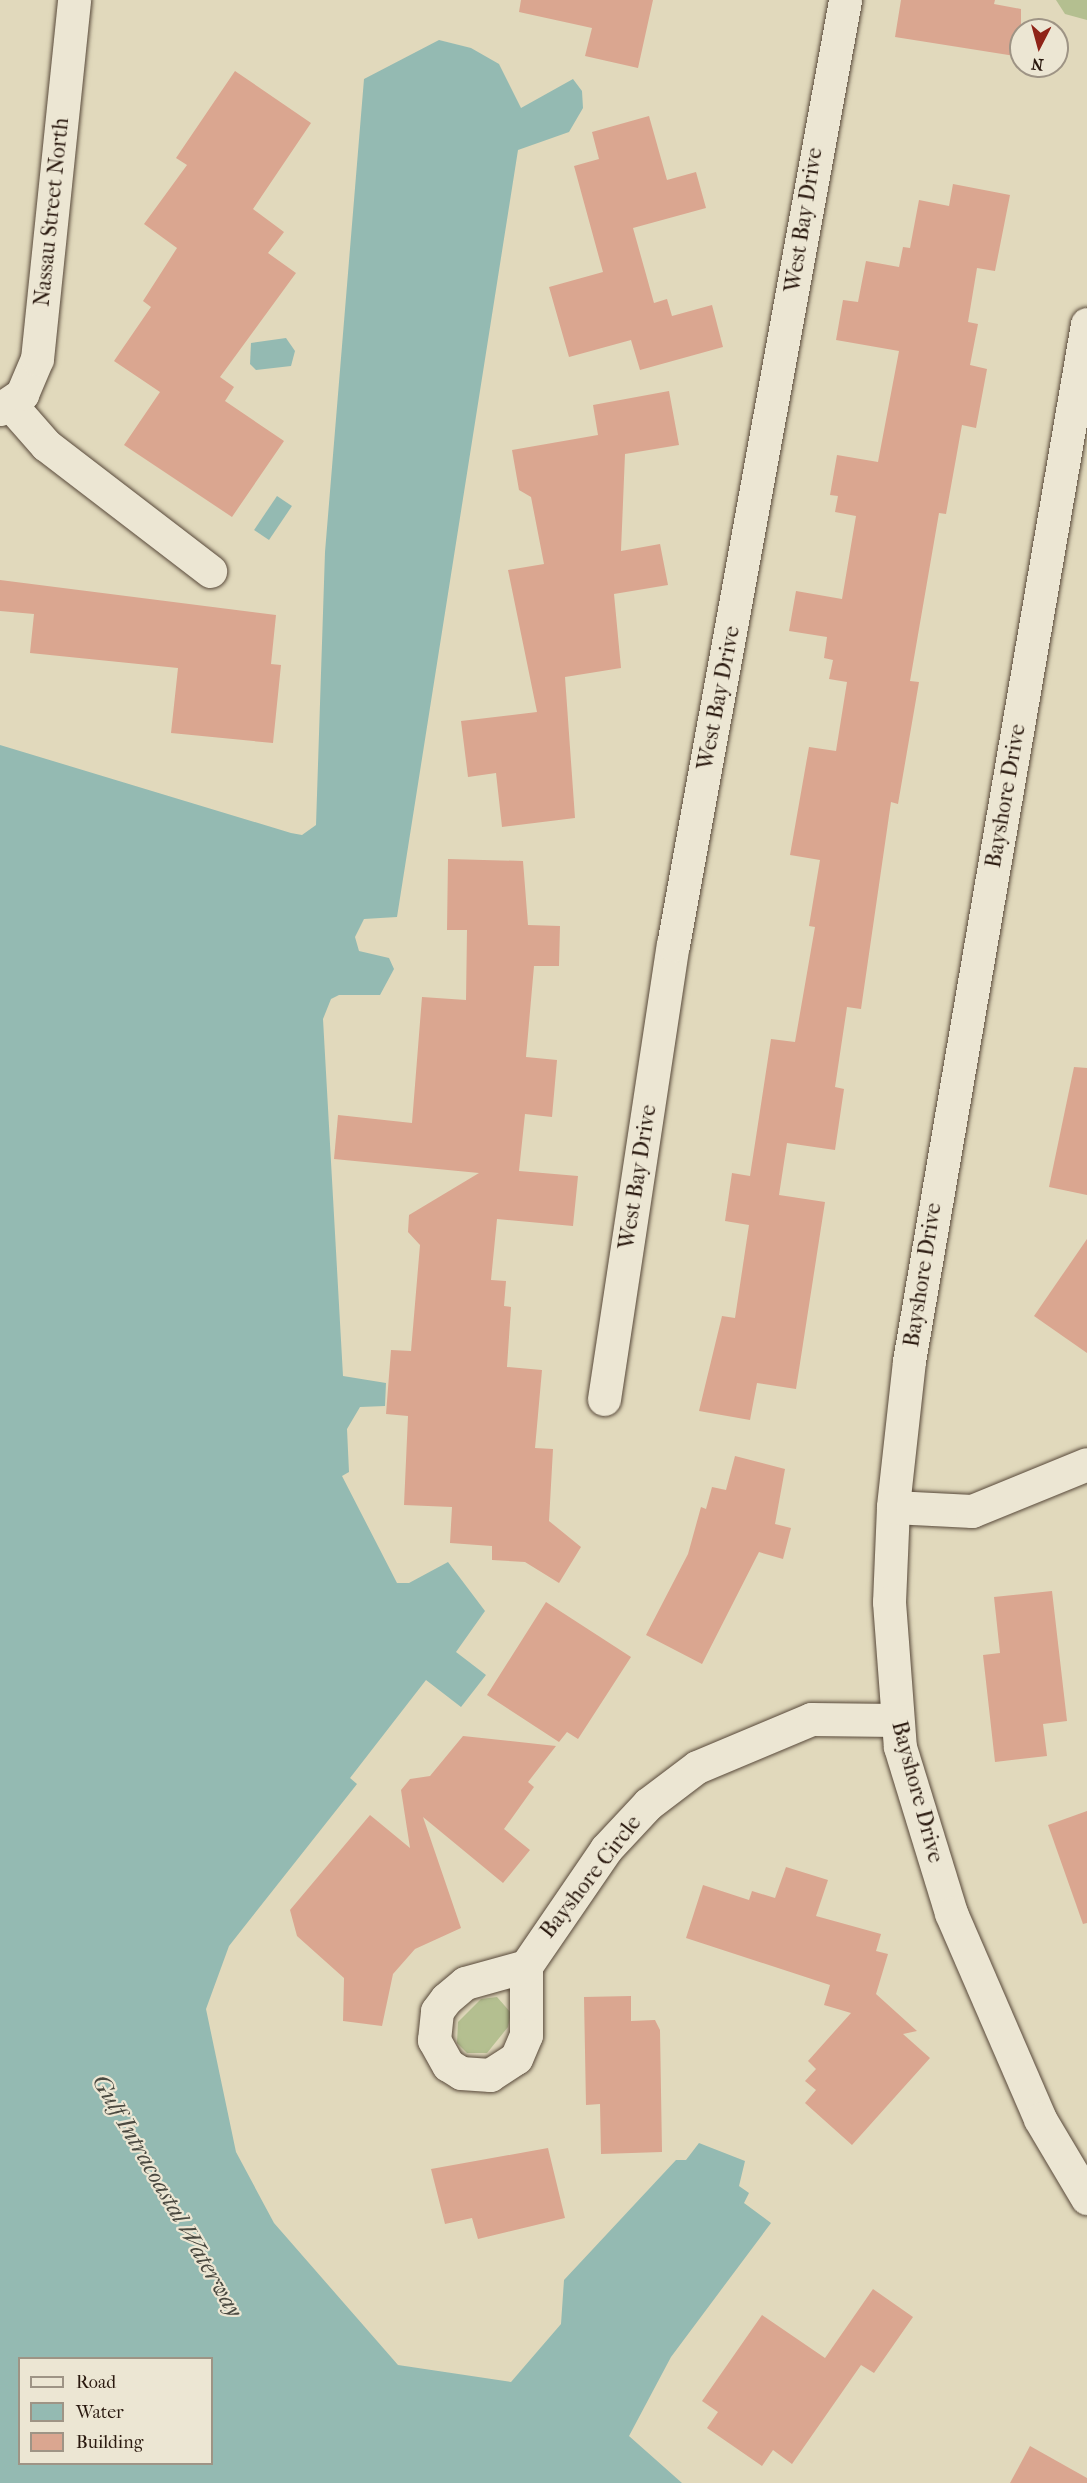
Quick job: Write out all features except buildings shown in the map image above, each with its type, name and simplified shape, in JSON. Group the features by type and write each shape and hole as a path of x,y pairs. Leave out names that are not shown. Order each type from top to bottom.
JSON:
{"street":[{"name":"Nassau Street North","path":"5,406 30,383 37,359 74,0"},
{"name":"West Bay Drive","path":"604,1399 673,945 845,0"},
{"name":"Bayshore Drive","path":"1087,324 933,1207 893,1507 889,1602 896,1720 951,1913 1040,2119 1087,2198"},
{"path":"5,406 46,445 210,571"},
{"path":"893,1507 972,1511 1087,1464"},
{"name":"Bayshore Circle","path":"526,1966 606,1849 648,1804 697,1767 811,1719 896,1720"}],"green space":[{"path":"1056,0 1087,0 1087,20 1065,14"},
{"path":"497,1997 511,2013 508,2027 487,2053 467,2053 457,2043 458,2022 481,1999"}],"water":[{"name":"Gulf Intracoastal Waterway","path":"439,40 471,48 499,64 521,108 573,79 582,91 583,108 569,132 518,150 397,917 364,919 355,937 359,951 389,958 394,969 380,995 339,995 331,999 323,1019 343,1376 386,1383 385,1406 360,1407 347,1429 349,1472 342,1476 397,1583 409,1583 448,1562 485,1611 456,1652 486,1675 461,1707 426,1680 350,1778 357,1784 229,1946 206,2009 236,2152 274,2223 398,2365 511,2382 561,2324 564,2280 676,2160 686,2160 699,2143 745,2161 739,2186 749,2193 744,2203 771,2223 671,2357 629,2436 682,2483 0,2483 0,745 302,835 316,825 325,552 364,79"},
{"path":"286,338 295,351 291,366 256,370 250,364 251,343"},
{"path":"277,496 292,506 269,540 254,530"}]}
